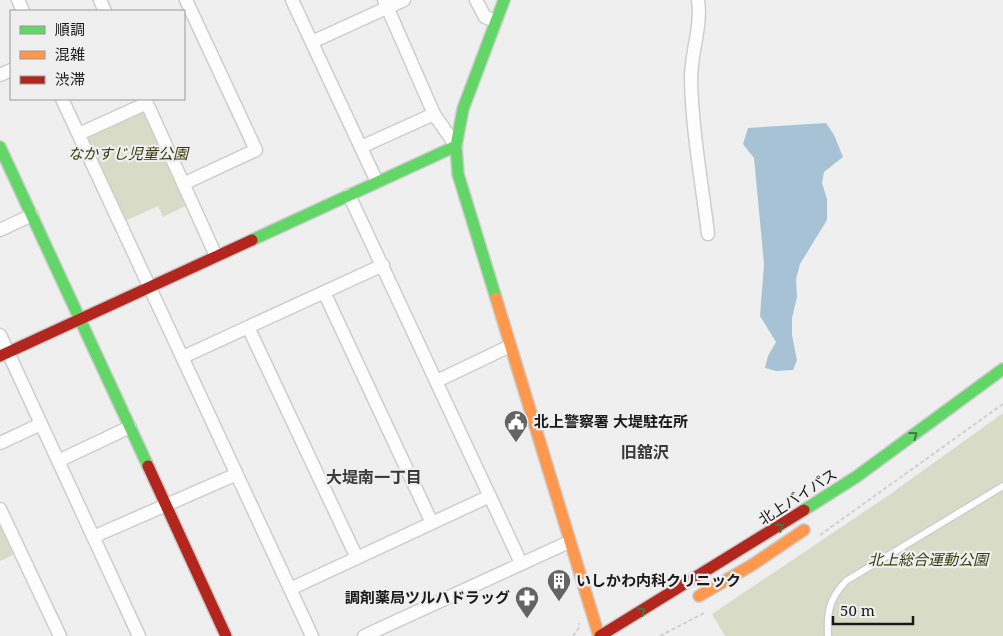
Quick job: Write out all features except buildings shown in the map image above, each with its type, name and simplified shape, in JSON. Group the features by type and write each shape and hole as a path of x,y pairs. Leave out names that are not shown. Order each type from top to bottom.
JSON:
{"main road":[{"path":"504,0 463,109 456,146 458,174 465,205 599,636"},
{"path":"0,146 226,636"},
{"path":"4,354 456,146"},
{"name":"北上バイパス","path":"599,636 744,550 856,477 1003,369"},
{"name":"北上バイパス","path":"688,602 752,565 816,522"}],"street":[{"path":"183,184 256,150 186,0"},
{"path":"292,0 377,182"},
{"path":"312,42 386,4 404,0"},
{"path":"476,0 486,17 496,21"},
{"path":"698,0 700,15 691,58 692,96 708,234"},
{"path":"386,4 434,114 456,146"},
{"path":"62,100 312,636"},
{"path":"79,134 146,101 216,256"},
{"path":"361,147 434,114"},
{"path":"349,195 521,563"},
{"path":"0,230 32,215"},
{"path":"183,357 383,265"},
{"path":"324,292 432,523"},
{"path":"248,327 357,558"},
{"path":"0,335 4,354 41,424 139,636"},
{"path":"437,381 510,346"},
{"path":"0,443 41,424"},
{"path":"58,461 130,427"},
{"path":"93,537 237,474"},
{"path":"290,589 490,496"},
{"path":"0,509 60,636"},
{"path":"364,636 569,542"}],"lane":[{"path":"828,636 829,607 834,593 846,580 1002,487 1003,497"}],"path":[{"path":"820,536 1003,404"},
{"path":"660,636 712,608"},
{"path":"573,636 579,628 579,617"}],"green space":[{"name":"なかすじ児童公園","path":"139,111 145,113 187,205 163,217 158,206 123,222 86,141 89,133"},
{"name":"北上総合運動公園","path":"1003,413 1003,636 725,636 712,614 889,495"},
{"path":"0,522 15,554 0,561"}],"water":[{"path":"826,123 834,135 843,157 824,172 822,183 827,199 827,220 800,264 796,279 797,297 792,318 792,335 797,360 793,370 776,371 765,368 768,356 776,342 760,316 764,264 754,158 743,144 748,128"}],"traffic: fast":[{"path":"496,298 458,174 456,146 463,109 504,0"},
{"path":"252,240 456,146"},
{"path":"0,147 148,466"},
{"path":"804,510 856,477 1003,369"}],"traffic: slow":[{"path":"496,298 599,636"},
{"path":"699,596 752,565 804,530"}],"traffic: jam":[{"path":"0,356 252,240"},
{"path":"148,466 226,636"},
{"path":"600,636 804,510"}],"place":[{"name":"北上警察署 大堤駐在所","path":"516,443"},
{"name":"いしかわ内科クリニック","path":"559,602"},
{"name":"調剤薬局ツルハドラッグ","path":"527,619"}],"district":[{"name":"旧舘沢","path":"645,452"},
{"name":"大堤南一丁目","path":"374,477"}]}
